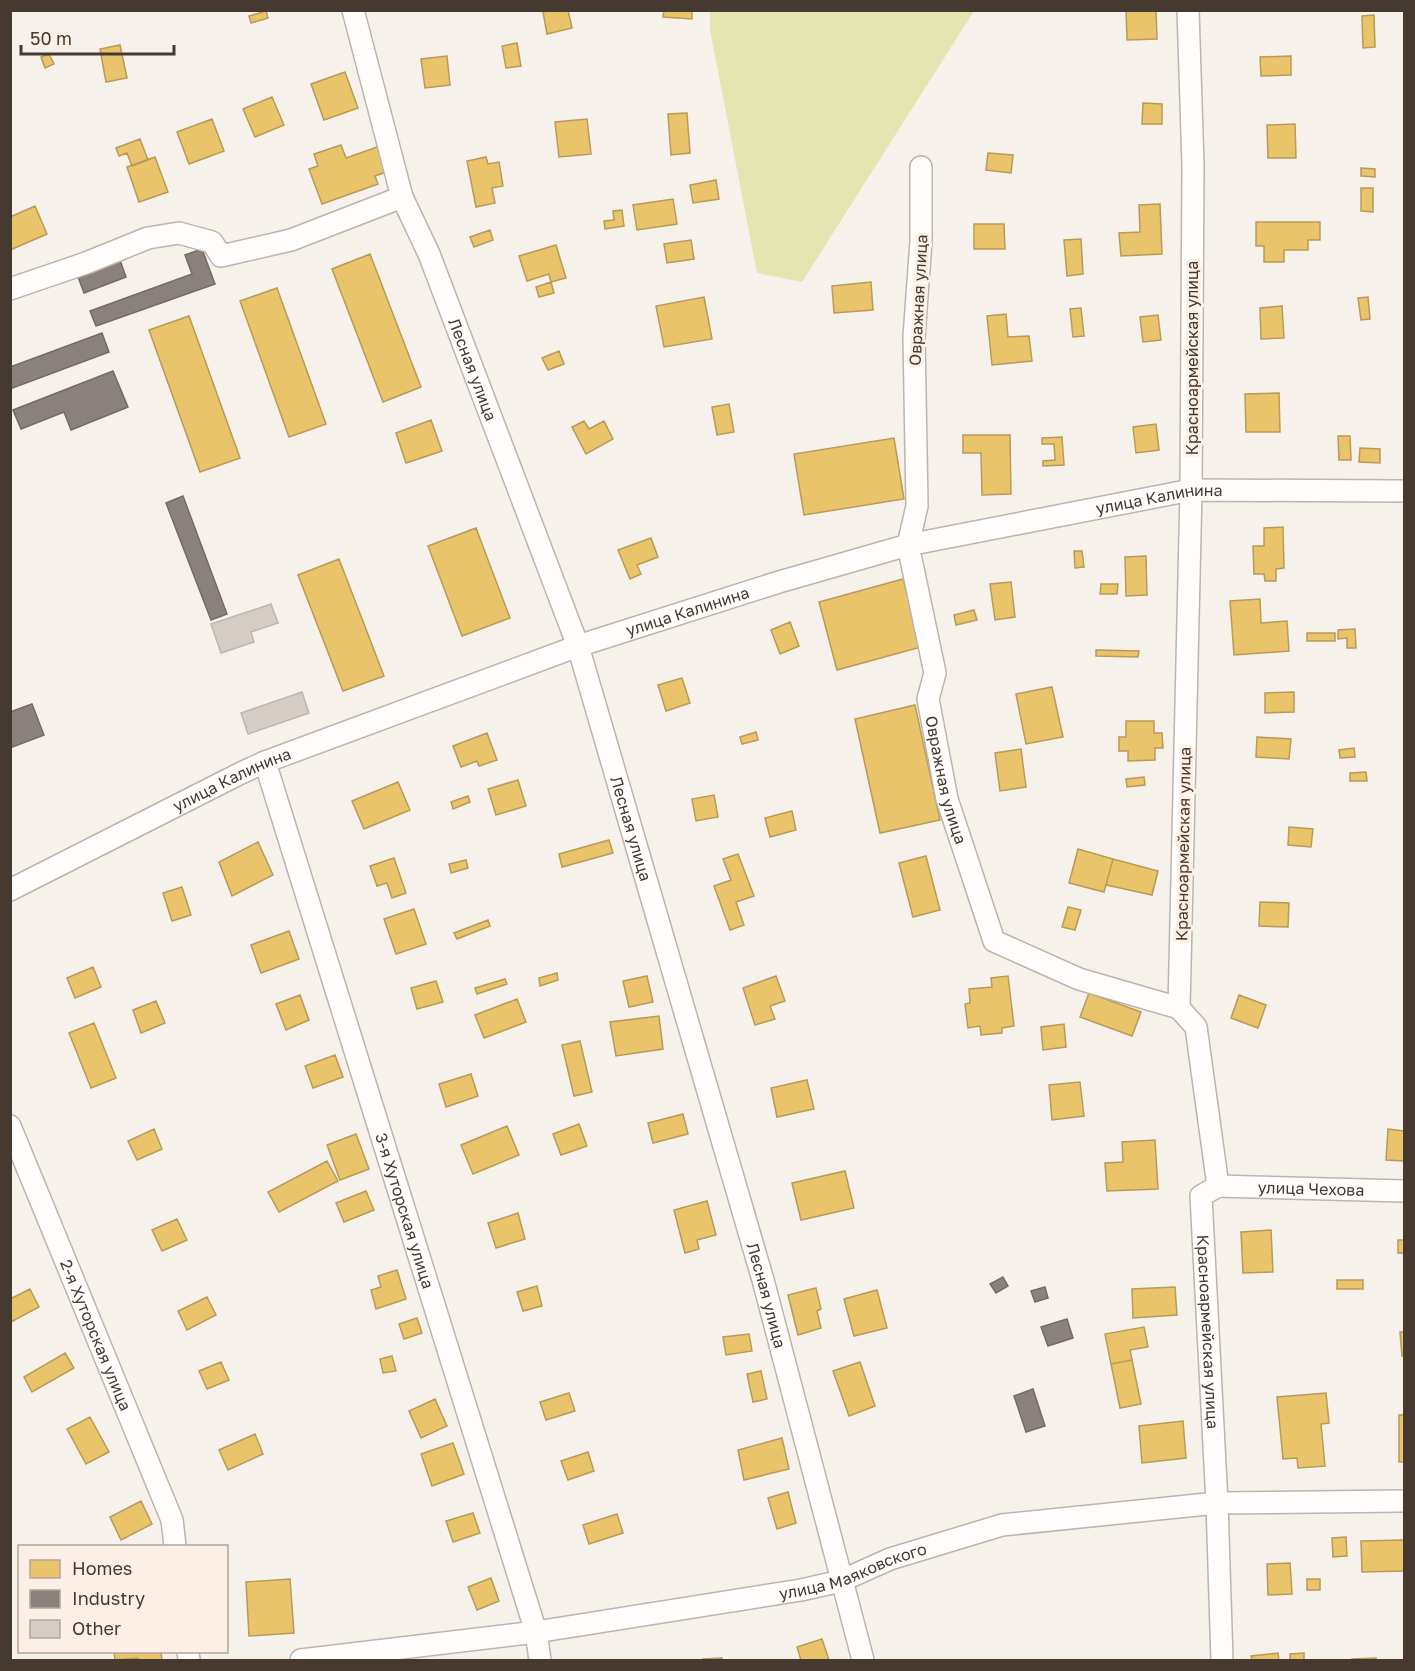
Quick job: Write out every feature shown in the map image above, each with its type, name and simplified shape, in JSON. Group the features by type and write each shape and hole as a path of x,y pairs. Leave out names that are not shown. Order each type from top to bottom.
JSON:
{"street":[{"name":"Лесная улица","path":"353,10 402,197 429,254 578,646 763,1280 863,1660"},
{"name":"Красноармейская улица","path":"1179,1008 1191,490 1193,165 1188,10"},
{"name":"Овражная улица","path":"921,167 921,241 914,337 916,506 908,545 935,673 928,699 947,799 994,941 1079,979 1179,1008"},
{"path":"10,289 86,263 147,238 179,233 212,242 221,256 291,240 402,197"},
{"name":"улица Калинина","path":"10,890 265,762 578,646 779,582 908,545 1191,490 1404,491"},
{"name":"3-я Хуторская улица","path":"265,762 536,1632 540,1660"},
{"path":"1179,1008 1196,1027 1218,1186"},
{"name":"2-я Хуторская улица","path":"10,1126 172,1520 175,1545"},
{"name":"Красноармейская улица","path":"1218,1186 1202,1196 1222,1660"},
{"name":"улица Чехова","path":"1218,1186 1404,1191"},
{"name":"улица Маяковского","path":"301,1660 536,1632 789,1592 841,1581 890,1558 1002,1525 1217,1503 1404,1501"}],"green space":[{"path":"710,11 974,11 802,282 757,273 710,30"}],"building: Homes":[{"path":"568,10 572,28 547,34 543,12"},
{"path":"664,10 692,10 692,19 663,17"},
{"path":"1126,10 1156,10 1157,39 1127,40"},
{"path":"266,11 268,18 251,23 249,16"},
{"path":"1374,15 1375,47 1363,48 1362,16"},
{"path":"517,43 521,66 506,68 502,46"},
{"path":"120,45 127,78 106,82 100,49"},
{"path":"49,54 54,64 45,68 41,57"},
{"path":"447,56 450,85 425,88 421,59"},
{"path":"1291,56 1291,75 1261,76 1260,57"},
{"path":"345,72 358,108 324,120 311,84"},
{"path":"272,97 284,125 255,137 243,109"},
{"path":"1143,103 1162,104 1162,124 1142,124"},
{"path":"687,113 690,153 671,155 668,114"},
{"path":"212,119 224,151 189,164 177,132"},
{"path":"587,119 591,154 559,157 555,122"},
{"path":"1295,124 1296,158 1268,158 1267,125"},
{"path":"140,139 148,160 132,166 127,153 119,156 116,148"},
{"path":"341,145 346,158 380,146 389,171 375,176 378,184 322,204 309,169 318,166 314,154"},
{"path":"988,153 1013,155 1011,173 986,170"},
{"path":"155,157 168,192 139,202 127,167"},
{"path":"486,157 488,164 499,162 503,186 492,188 495,203 476,207 467,161"},
{"path":"1361,168 1375,169 1375,177 1361,176"},
{"path":"716,180 719,199 693,203 690,185"},
{"path":"1361,188 1373,188 1373,212 1361,211"},
{"path":"673,199 677,224 637,230 633,205"},
{"path":"1160,204 1162,254 1121,256 1119,233 1140,232 1139,205"},
{"path":"35,206 47,234 10,250 10,217"},
{"path":"622,210 624,226 605,229 604,221 614,220 613,211"},
{"path":"1256,222 1320,222 1320,240 1308,240 1308,250 1284,250 1284,262 1264,262 1264,246 1256,246"},
{"path":"974,224 1004,224 1005,249 974,249"},
{"path":"490,230 493,240 474,247 470,237"},
{"path":"1081,239 1083,274 1067,276 1064,240"},
{"path":"691,240 694,259 667,263 664,244"},
{"path":"556,245 566,278 551,282 549,274 527,281 519,256"},
{"path":"370,254 421,387 383,402 332,269"},
{"path":"551,282 554,293 539,297 536,287"},
{"path":"871,282 873,310 834,313 832,286"},
{"path":"277,288 326,424 289,437 240,301"},
{"path":"704,297 712,339 664,347 656,306"},
{"path":"1368,297 1370,319 1361,320 1358,298"},
{"path":"1282,306 1284,338 1261,339 1260,308"},
{"path":"1081,308 1084,336 1073,337 1070,309"},
{"path":"1006,314 1008,337 1029,336 1032,361 992,365 987,316"},
{"path":"1158,315 1161,340 1143,342 1140,317"},
{"path":"189,316 240,458 200,472 149,330"},
{"path":"559,351 564,364 548,370 542,358"},
{"path":"1279,393 1280,432 1246,432 1245,394"},
{"path":"729,404 734,432 717,435 712,407"},
{"path":"431,420 442,451 406,463 396,433"},
{"path":"584,421 589,429 604,421 613,439 586,454 572,427"},
{"path":"1156,424 1159,450 1136,453 1133,427"},
{"path":"963,435 1010,435 1011,494 982,495 981,453 963,453"},
{"path":"1338,436 1350,436 1351,460 1339,460"},
{"path":"1062,437 1064,465 1043,466 1043,461 1055,460 1054,444 1042,444 1042,438"},
{"path":"894,438 904,499 804,515 794,454"},
{"path":"1360,448 1380,449 1380,463 1359,462"},
{"path":"1283,527 1284,568 1276,569 1276,581 1265,581 1264,574 1254,574 1253,546 1264,546 1264,528"},
{"path":"476,528 510,618 462,636 428,546"},
{"path":"651,538 658,557 637,565 641,574 630,579 618,550"},
{"path":"1074,551 1082,551 1084,567 1075,568"},
{"path":"1146,556 1147,595 1126,596 1125,557"},
{"path":"339,559 384,676 343,691 298,575"},
{"path":"903,579 921,647 837,670 819,602"},
{"path":"1011,582 1015,617 995,620 990,584"},
{"path":"1101,584 1118,584 1117,594 1100,594"},
{"path":"1260,599 1261,623 1287,621 1289,651 1234,655 1230,601"},
{"path":"974,610 977,620 956,625 954,615"},
{"path":"790,622 799,646 780,654 771,630"},
{"path":"1355,629 1356,648 1347,648 1347,638 1338,639 1338,630"},
{"path":"1307,633 1335,633 1335,641 1307,641"},
{"path":"1096,650 1139,651 1138,657 1096,656"},
{"path":"682,678 690,703 666,711 658,685"},
{"path":"1052,687 1063,737 1026,744 1016,694"},
{"path":"1294,692 1294,712 1265,713 1265,693"},
{"path":"915,705 940,820 880,833 855,719"},
{"path":"1126,721 1154,721 1154,733 1162,733 1163,748 1155,748 1155,760 1128,761 1128,751 1119,751 1119,737 1126,737"},
{"path":"756,732 758,740 742,744 740,737"},
{"path":"487,733 497,760 479,766 477,761 461,767 453,746"},
{"path":"1257,737 1291,739 1289,759 1256,757"},
{"path":"1354,748 1355,757 1340,758 1339,750"},
{"path":"1021,749 1026,787 1000,791 995,753"},
{"path":"1366,772 1367,781 1350,781 1350,773"},
{"path":"1144,777 1145,785 1127,787 1126,779"},
{"path":"518,780 526,806 496,815 488,789"},
{"path":"398,782 410,810 364,829 352,801"},
{"path":"714,795 718,817 696,821 692,799"},
{"path":"468,796 470,802 453,809 451,802"},
{"path":"792,811 796,830 770,837 765,818"},
{"path":"1289,827 1313,829 1311,847 1288,845"},
{"path":"609,840 613,853 562,867 559,854"},
{"path":"258,842 273,875 232,896 219,862"},
{"path":"1078,849 1113,859 1104,892 1069,883"},
{"path":"738,854 754,896 736,902 744,925 730,930 714,886 731,880 723,859"},
{"path":"926,856 940,910 913,917 899,863"},
{"path":"394,858 406,893 392,898 387,883 377,886 370,866"},
{"path":"1113,859 1158,871 1152,895 1106,885"},
{"path":"466,860 468,868 451,873 449,864"},
{"path":"182,887 191,915 172,921 163,893"},
{"path":"1260,902 1289,903 1288,927 1259,926"},
{"path":"1068,907 1081,910 1075,930 1062,927"},
{"path":"414,909 426,944 396,954 384,919"},
{"path":"488,920 490,926 457,939 454,933"},
{"path":"289,931 299,959 261,973 251,945"},
{"path":"93,967 101,987 75,998 67,978"},
{"path":"557,973 558,980 540,986 539,978"},
{"path":"647,976 653,1002 629,1007 623,981"},
{"path":"776,976 785,1001 770,1006 775,1019 755,1025 743,988"},
{"path":"1008,976 1014,1026 1002,1028 1002,1033 981,1035 980,1026 968,1028 965,1004 970,1003 969,989 992,987 991,978"},
{"path":"505,979 507,984 477,994 475,988"},
{"path":"436,981 443,1002 417,1009 411,988"},
{"path":"1089,993 1141,1012 1132,1036 1080,1017"},
{"path":"300,995 309,1020 286,1030 276,1004"},
{"path":"1239,995 1266,1005 1258,1028 1231,1018"},
{"path":"517,999 526,1022 484,1038 475,1015"},
{"path":"156,1001 165,1023 141,1033 133,1010"},
{"path":"659,1016 663,1049 616,1056 610,1022"},
{"path":"94,1023 116,1078 91,1088 69,1033"},
{"path":"1064,1024 1066,1047 1043,1050 1041,1027"},
{"path":"580,1041 592,1092 574,1096 562,1045"},
{"path":"335,1055 343,1077 313,1088 305,1066"},
{"path":"471,1074 478,1096 446,1107 439,1084"},
{"path":"807,1080 814,1109 777,1117 771,1088"},
{"path":"1080,1082 1084,1116 1052,1120 1049,1085"},
{"path":"683,1114 688,1134 653,1143 648,1123"},
{"path":"579,1124 587,1146 561,1155 553,1134"},
{"path":"507,1126 519,1155 473,1174 461,1145"},
{"path":"154,1129 162,1149 137,1160 128,1141"},
{"path":"1388,1129 1404,1131 1404,1161 1386,1160"},
{"path":"356,1134 369,1169 340,1180 327,1145"},
{"path":"1155,1140 1158,1189 1107,1191 1105,1163 1123,1162 1122,1142"},
{"path":"327,1161 338,1181 279,1212 268,1192"},
{"path":"845,1171 854,1208 801,1220 792,1183"},
{"path":"366,1191 374,1210 344,1222 336,1203"},
{"path":"707,1201 716,1235 697,1240 699,1249 685,1253 674,1210"},
{"path":"518,1213 525,1239 496,1248 488,1223"},
{"path":"177,1219 187,1240 162,1251 152,1230"},
{"path":"1271,1230 1273,1272 1243,1273 1241,1232"},
{"path":"1398,1240 1404,1240 1404,1253 1398,1253"},
{"path":"397,1270 406,1299 376,1309 371,1290 381,1287 378,1276"},
{"path":"1337,1280 1363,1280 1363,1289 1337,1289"},
{"path":"537,1286 542,1306 523,1311 517,1292"},
{"path":"1175,1287 1177,1315 1133,1318 1132,1289"},
{"path":"816,1288 821,1309 817,1311 821,1328 798,1335 788,1295"},
{"path":"30,1289 39,1307 11,1322 10,1299"},
{"path":"877,1290 887,1328 854,1336 844,1299"},
{"path":"207,1297 216,1315 187,1330 178,1311"},
{"path":"417,1318 422,1333 404,1339 399,1324"},
{"path":"1144,1327 1148,1347 1130,1350 1132,1360 1111,1364 1105,1334"},
{"path":"1400,1332 1404,1332 1404,1356 1402,1356"},
{"path":"749,1334 752,1351 726,1355 723,1337"},
{"path":"65,1353 74,1368 32,1392 24,1377"},
{"path":"392,1356 396,1371 383,1373 380,1359"},
{"path":"1132,1360 1141,1404 1120,1408 1111,1364"},
{"path":"221,1362 229,1380 207,1389 199,1371"},
{"path":"860,1362 875,1406 849,1416 833,1371"},
{"path":"761,1371 767,1399 753,1402 747,1374"},
{"path":"569,1393 575,1411 546,1420 540,1402"},
{"path":"1326,1393 1329,1423 1321,1424 1325,1466 1298,1468 1297,1458 1283,1459 1277,1397"},
{"path":"435,1399 447,1426 421,1438 409,1411"},
{"path":"1399,1415 1404,1415 1404,1462 1399,1462"},
{"path":"90,1417 109,1452 86,1464 67,1429"},
{"path":"1183,1421 1186,1458 1142,1463 1139,1426"},
{"path":"255,1434 263,1454 228,1470 219,1450"},
{"path":"782,1438 789,1469 744,1480 738,1450"},
{"path":"453,1443 464,1474 432,1486 421,1454"},
{"path":"588,1452 594,1471 568,1480 561,1461"},
{"path":"788,1492 796,1523 777,1529 768,1498"},
{"path":"141,1501 152,1524 121,1540 110,1517"},
{"path":"473,1513 480,1533 453,1542 446,1521"},
{"path":"617,1514 623,1533 589,1544 583,1525"},
{"path":"1346,1537 1347,1556 1333,1557 1332,1538"},
{"path":"1404,1540 1404,1571 1362,1572 1361,1541"},
{"path":"1290,1563 1292,1594 1268,1595 1267,1564"},
{"path":"491,1578 499,1601 477,1610 468,1587"},
{"path":"290,1579 294,1633 249,1636 246,1582"},
{"path":"1307,1579 1320,1579 1320,1590 1307,1590"},
{"path":"822,1639 829,1660 801,1660 797,1647"},
{"path":"114,1653 161,1653 162,1660 139,1660 138,1658 115,1660"},
{"path":"1278,1653 1279,1660 1252,1660 1251,1656"},
{"path":"1304,1653 1304,1660 1290,1660 1290,1654"},
{"path":"722,1658 722,1660 703,1660 703,1659"},
{"path":"1376,1658 1376,1660 1352,1660 1352,1659"}],"building: Industry":[{"path":"202,249 215,284 96,326 90,311 192,274 185,255"},
{"path":"120,260 126,277 84,293 78,277"},
{"path":"102,333 109,352 10,389 10,367"},
{"path":"113,371 128,407 71,430 64,412 21,429 13,410"},
{"path":"183,496 227,614 211,620 166,503"},
{"path":"32,704 44,735 10,748 10,712"},
{"path":"1003,1277 1008,1286 996,1293 990,1284"},
{"path":"1045,1287 1048,1298 1035,1302 1031,1291"},
{"path":"1067,1319 1073,1338 1048,1346 1041,1327"},
{"path":"1033,1389 1045,1426 1026,1432 1014,1396"}],"building: Other":[{"path":"271,604 278,623 251,632 254,642 221,653 211,624"},
{"path":"302,692 309,713 248,734 241,713"}]}
